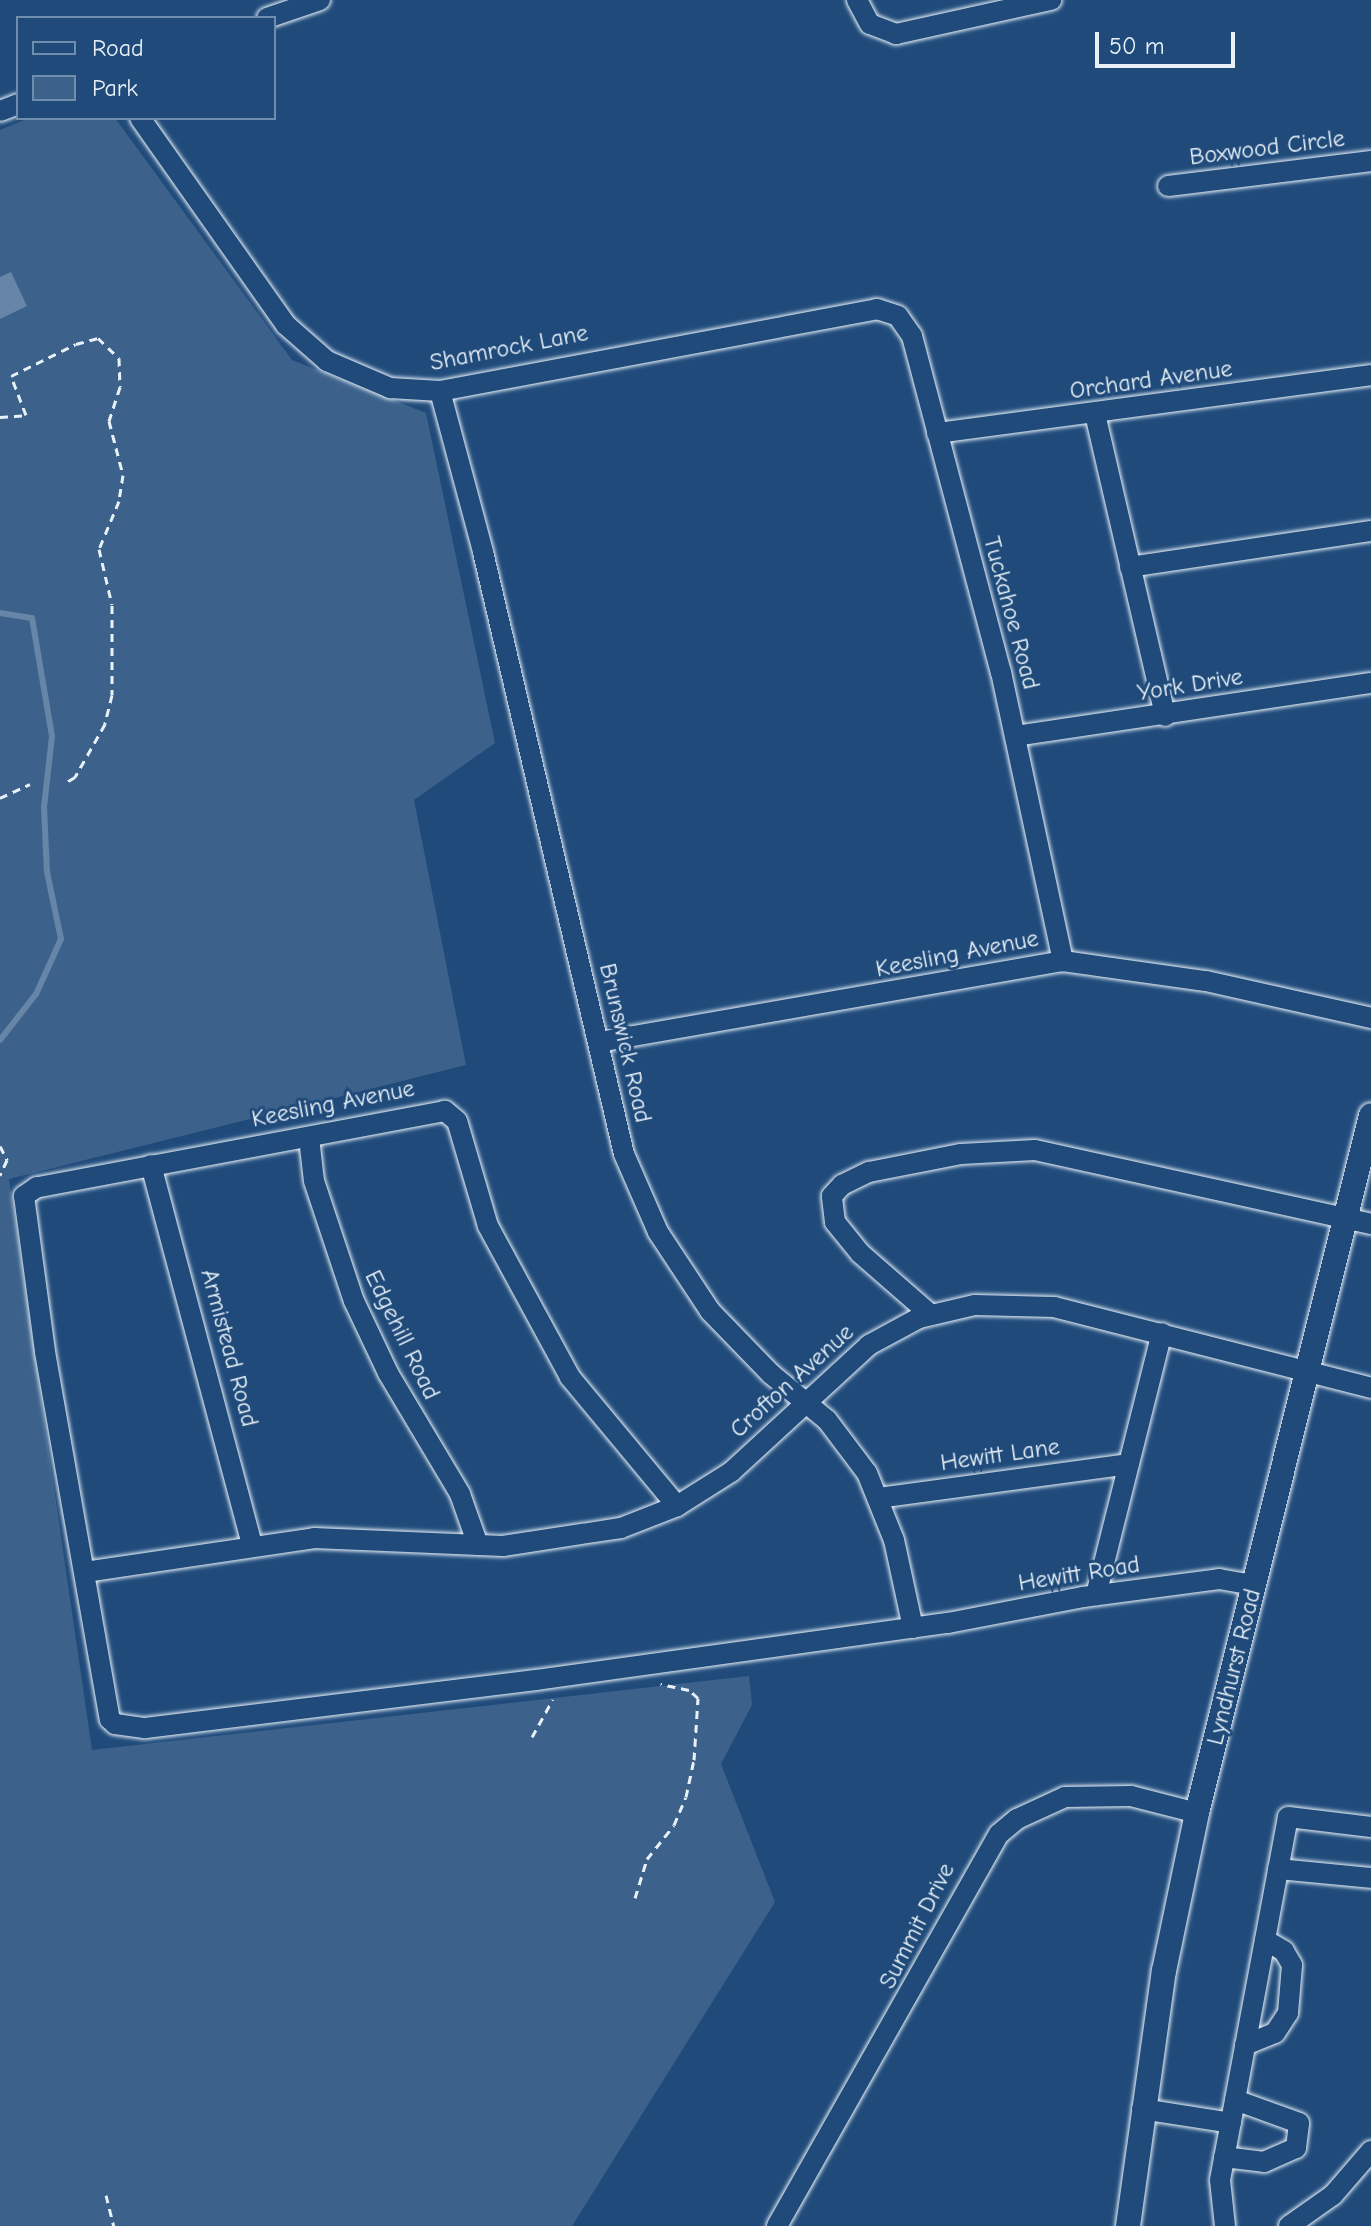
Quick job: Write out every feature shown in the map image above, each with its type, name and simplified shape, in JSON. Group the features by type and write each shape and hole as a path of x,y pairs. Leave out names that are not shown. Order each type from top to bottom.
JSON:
{"main road":[{"name":"Lyndhurst Road","path":"1128,2226 1142,2109 1197,1813 1310,1373 1360,1223 1371,1115"}],"street":[{"path":"273,16 320,0"},
{"path":"857,0 870,24 896,34 1051,0"},
{"name":"Shamrock Lane","path":"141,120 286,325 305,345 366,380 411,391 440,391 867,311"},
{"name":"Boxwood Circle","path":"1168,186 1371,161"},
{"name":"Tuckahoe Road","path":"867,311 889,311 906,325 1016,736 1063,961"},
{"name":"Orchard Avenue","path":"937,433 1371,375"},
{"name":"Brunswick Road","path":"440,391 483,552 624,1154 658,1232 710,1311 851,1448 878,1498 894,1540 913,1628"},
{"path":"1095,414 1165,716"},
{"path":"1130,567 1371,531"},
{"name":"York Drive","path":"1016,736 1371,683"},
{"name":"Keesling Avenue","path":"599,1042 1063,961 1206,981 1371,1018"},
{"name":"Keesling Avenue","path":"85,1572 22,1205 37,1187 309,1138 436,1110 453,1115 488,1226 541,1325 601,1420 677,1506"},
{"name":"Edgehill Road","path":"309,1138 314,1181 354,1301 388,1373 460,1494 478,1545"},
{"path":"931,1315 860,1253 835,1222 832,1196 842,1185 869,1172 961,1154 1035,1150 1072,1154 1360,1223"},
{"name":"Armistead Road","path":"151,1165 252,1545"},
{"name":"Crofton Avenue","path":"85,1572 252,1545 365,1537 478,1545 572,1539 645,1521 677,1506 731,1472 805,1400 869,1345 931,1315 1018,1303 1162,1333 1371,1388"},
{"path":"1096,1595 1162,1333"},
{"name":"Hewitt Lane","path":"878,1498 1129,1464"},
{"name":"Hewitt Road","path":"85,1572 110,1719 135,1727 913,1628 1096,1595 1219,1579 1254,1585"},
{"name":"Summit Drive","path":"777,2226 999,1834 1017,1819 1065,1797 1131,1796 1197,1813"},
{"path":"1225,2226 1220,2180 1288,1817 1371,1827"},
{"path":"1278,1869 1371,1878"},
{"path":"1245,2045 1260,2042 1283,2024 1293,1990 1292,1965 1284,1951 1265,1940"},
{"path":"1224,2157 1264,2162 1296,2148 1299,2123 1235,2100"},
{"path":"1142,2109 1231,2123"},
{"path":"1289,2226 1333,2195 1371,2151"}],"path":[{"path":"0,417 26,415 11,376 76,344 98,338 119,358 120,387 109,421 123,475 119,501 99,549 112,605 112,695 105,724 75,777 65,783"},
{"path":"0,798 30,784"},
{"path":"0,1146 7,1160 0,1175"},
{"path":"635,1898 647,1859 674,1825 686,1797 698,1727 698,1698 689,1690 648,1682"},
{"path":"532,1737 557,1694"},
{"path":"106,2195 114,2226"}],"green space":[{"path":"24,120 116,120 292,360 426,413 495,743 414,800 466,1065 9,1179 92,1750 749,1676 752,1705 721,1764 775,1902 572,2226 0,2226 0,130"}],"shaded area":[{"path":"11,272 27,306 0,319 0,277"}],"waterway":[{"path":"0,613 32,618 52,736 44,807 47,872 61,939 36,994 0,1040"}]}
